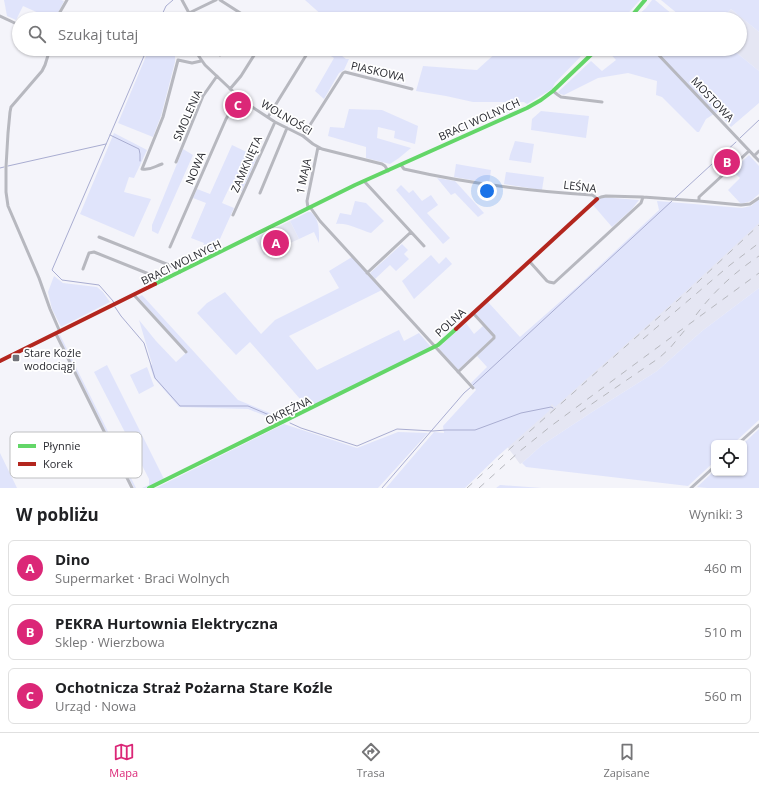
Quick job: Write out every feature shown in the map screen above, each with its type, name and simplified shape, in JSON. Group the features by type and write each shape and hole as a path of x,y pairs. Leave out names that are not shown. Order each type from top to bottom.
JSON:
{"main road":[{"path":"635,12 645,0"},
{"name":"BRACI WOLNYCH","path":"0,361 309,207 521,111 553,91 590,56"},
{"name":"POLNA","path":"435,347 597,200"},
{"name":"OKRĘŻNA","path":"149,488 435,347"}],"street":[{"path":"60,12 67,0"},
{"path":"182,0 188,12"},
{"path":"191,12 216,0"},
{"path":"220,0 239,12"},
{"path":"0,16 12,22"},
{"path":"48,56 42,71 11,107 8,133 6,192 8,206 39,278 58,333 105,432"},
{"name":"WOLNOŚCI","path":"198,56 201,61 239,98 275,122 303,136 318,147 382,164 388,170"},
{"path":"230,89 241,76 254,56"},
{"path":"268,117 306,56"},
{"name":"MOSTOWA","path":"660,56 759,162"},
{"path":"162,164 151,169 142,169 163,117 178,60 192,63 201,61"},
{"name":"PIASKOWA","path":"303,136 342,74 345,72 412,89"},
{"name":"SMOLENIA","path":"176,162 204,96 217,76"},
{"path":"553,91 562,97 602,102"},
{"name":"NOWA","path":"170,247 226,119 239,98"},
{"name":"ZAMKNIĘTA","path":"233,215 275,122"},
{"path":"260,193 287,128"},
{"name":"1 MAJA","path":"309,207 307,201 318,147"},
{"path":"699,201 699,197 749,151"},
{"path":"754,156 759,151"},
{"name":"LEŚNA","path":"401,165 404,169 438,176 538,191 592,195 597,200 606,196 644,197 741,205 750,204 759,198"},
{"path":"364,181 424,246"},
{"path":"530,262 547,281 554,283 641,203 644,197"},
{"name":"POLNA","path":"309,207 435,347"},
{"path":"367,273 411,232"},
{"path":"99,237 174,267 180,272"},
{"path":"83,269 89,253 94,252 159,278 162,281"},
{"name":"BRACI WOLNYCH","path":"134,295 186,352"},
{"path":"458,372 494,338 494,336 473,313"},
{"path":"435,347 472,387"},
{"path":"742,440 759,424"},
{"path":"691,488 711,470"},
{"path":"127,478 132,488"}],"shaded area":[{"path":"4,0 64,1 58,12 36,12 23,6 20,12 12,12 12,18 7,16"},
{"path":"305,0 640,0 629,12 318,12"},
{"path":"652,0 655,0 670,12 642,12"},
{"path":"661,0 759,0 759,32 747,22 747,12 735,12 731,9 728,12 676,12"},
{"path":"747,22 759,32 759,71 741,56 747,56"},
{"path":"146,56 175,56 175,62 161,116 153,137 118,123"},
{"path":"331,56 342,56 349,59 344,70 339,73 324,99 315,91 334,58"},
{"path":"492,56 581,56 555,83 552,89 527,104 524,102 473,102 416,91 423,66 477,70"},
{"path":"612,56 741,56 759,71 759,103 731,127 717,112 706,119 699,132 697,132 662,97 656,95 657,81 628,73 598,78 564,95 558,92 591,61 602,71 616,60"},
{"path":"349,109 382,110 418,126 415,144 394,138 395,131 378,127 377,138 411,148 390,164 366,158 366,147 328,136 330,127 344,128"},
{"path":"541,111 589,116 586,138 531,130 532,119"},
{"path":"114,133 147,150 134,178 129,177 124,192 151,199 134,237 80,214"},
{"path":"515,141 534,144 531,163 509,160"},
{"path":"232,145 257,157 242,191 230,186 222,203 234,208 215,250 197,260 204,243 191,238 206,203 193,198 197,189 210,194"},
{"path":"183,149 193,155 158,234 152,231 152,225"},
{"path":"749,155 759,166 759,194 751,201 741,204 728,190 740,178 732,171"},
{"path":"456,164 491,170 489,183 454,177"},
{"path":"506,172 544,177 542,190 504,184"},
{"path":"437,178 455,181 484,213 478,217 455,193 451,195"},
{"path":"401,185 409,193 413,190 422,201 431,195 438,205 427,213 450,238 443,244 396,190"},
{"path":"601,197 639,200 632,209 612,227 593,205"},
{"path":"759,199 759,223 686,291 555,407 552,404 549,411 498,456 465,488 386,488 434,432 444,433 443,426 476,390 471,383 487,367 477,356 495,338 475,313 488,302 520,337 578,286 659,210 657,201 742,208 751,206"},
{"path":"355,201 366,203 384,221 371,233 349,225 336,224 340,213 351,215"},
{"path":"311,212 316,219 319,230 319,243 314,232 299,239 290,221"},
{"path":"759,220 759,288 702,331 657,371 542,445 520,464 506,445"},
{"path":"290,221 299,239 264,255 255,238"},
{"path":"402,244 408,250 404,254 409,259 396,271 390,265 375,279 370,273"},
{"path":"431,255 439,264 446,257 452,264 414,299 402,281"},
{"path":"352,257 382,290 289,336 317,370 399,330 404,341 419,333 431,347 308,408 250,342 236,355 197,313 207,303 225,292 261,334 275,320 339,288 329,271"},
{"path":"54,276 63,283 97,287 103,292 110,302 61,327 52,309 48,292"},
{"path":"759,288 759,420 737,440 711,440 711,465 688,486 526,467 522,463 542,445 657,371 702,331"},
{"path":"142,295 238,400 285,419 281,422 248,409 179,407 154,378 150,366 152,364 139,320 176,362 187,352 138,297"},
{"path":"466,323 474,334 483,326 493,337 458,370 439,349 439,347"},
{"path":"58,335 60,335 108,432 106,432"},
{"path":"107,365 140,432 125,432 94,372"},
{"path":"147,367 154,386 139,394 130,375"},
{"path":"284,424 357,448 398,432 428,433 378,488 156,488"},
{"path":"759,429 759,488 697,487 711,474 711,476 747,476 747,440"},
{"path":"142,435 164,479 147,488 142,488 149,485 149,479 142,465"},
{"path":"0,453 10,474 10,478 12,478 17,488 0,488"},
{"path":"129,478 131,478 136,488 134,488"},
{"path":"500,485 542,488 496,488"}],"waterway":[{"path":"163,12 166,6 173,0"},
{"path":"114,304 99,285 62,280 52,270 144,56"},
{"path":"740,138 759,120"},
{"path":"110,135 139,149 140,161"},
{"path":"675,198 736,142"},
{"path":"8,166 106,144"},
{"path":"0,168 4,167"},
{"path":"473,385 672,201"},
{"path":"115,307 144,343 155,378 180,406 248,406 281,420"},
{"path":"382,488 464,393 471,387"},
{"path":"290,423 357,446 397,429 433,431 475,430 521,413 551,407 553,408"}],"railway":[{"path":"467,488 686,293 759,225"},
{"path":"643,339 730,265 759,243"},
{"path":"696,315 725,282 759,256"},
{"path":"479,488 520,451 551,426 759,273"},
{"path":"580,412 659,358 670,348 685,330"}],"traffic: fast":[{"path":"635,12 645,0"},
{"path":"155,284 355,185 527,108 553,91 590,56"},
{"path":"149,488 438,345 456,329"}],"traffic: jam":[{"path":"456,329 597,199"},
{"path":"0,361 155,284"}],"place":[{"name":"Ochotnicza Straż Pożarna Stare Koźle","path":"238,105"},
{"name":"PEKRA Hurtownia Elektryczna","path":"727,162"},
{"name":"Dino","path":"276,243"},
{"name":"Stare Koźle wodociągi","path":"16,358"}]}
